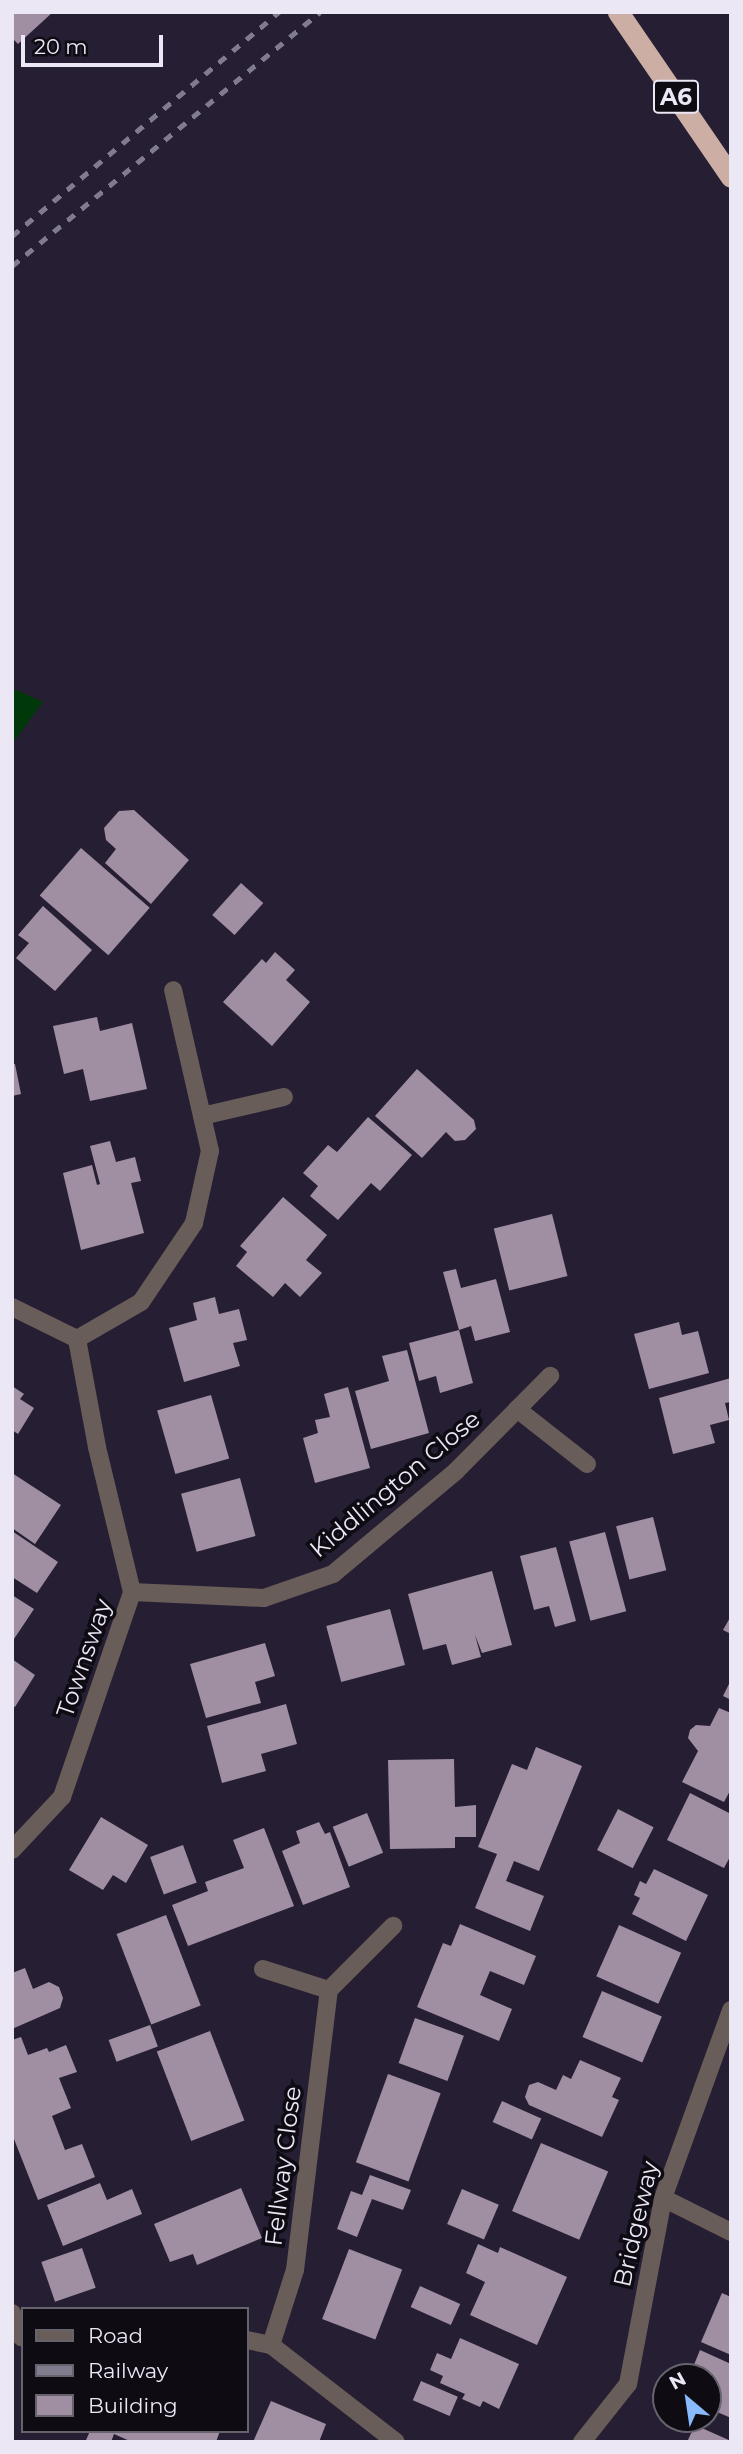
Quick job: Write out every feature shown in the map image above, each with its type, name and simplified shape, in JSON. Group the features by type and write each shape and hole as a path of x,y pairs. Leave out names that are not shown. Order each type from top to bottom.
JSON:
{"highway":[{"name":"A6","path":"620,15 731,177"}],"street":[{"path":"12,1307 77,1339 141,1302 194,1223 210,1151 173,990"},
{"path":"202,1116 284,1097"},
{"name":"Townsway","path":"12,1850 62,1797 132,1592 97,1447 77,1339"},
{"name":"Kiddlington Close","path":"132,1592 264,1598 333,1574 456,1471 551,1376"},
{"name":"Kiddlington Close","path":"517,1409 587,1464"},
{"path":"263,1969 328,1990 393,1926"},
{"name":"Fellway Close","path":"271,2345 295,2270 328,1990"},
{"name":"Bridgeway","path":"582,2442 628,2384 663,2198 731,2010"},
{"path":"663,2198 731,2232"},
{"path":"12,2313 19,2339"},
{"path":"248,2340 271,2345 396,2442"}],"green space":[{"path":"12,688 43,702 12,744"}],"building":[{"path":"12,12 53,12 18,44 12,38"},
{"path":"134,810 189,860 151,904 105,863 116,849 106,840 104,828 119,811"},
{"path":"81,848 150,908 108,955 40,896"},
{"path":"241,883 263,903 235,935 212,915"},
{"path":"43,906 92,950 55,991 16,958 29,943 18,935"},
{"path":"275,952 295,970 286,980 310,1002 272,1046 223,1002 262,959 266,963"},
{"path":"97,1017 100,1031 132,1023 147,1089 90,1101 83,1069 64,1074 53,1026"},
{"path":"12,1064 15,1064 21,1094 12,1096"},
{"path":"417,1069 474,1120 476,1129 465,1140 455,1141 446,1132 422,1158 375,1116"},
{"path":"368,1117 412,1155 380,1191 371,1183 338,1220 310,1196 318,1186 303,1173 328,1145 337,1152"},
{"path":"110,1141 116,1162 135,1157 141,1181 131,1183 144,1233 81,1250 63,1173 92,1165 97,1185 100,1184 90,1146"},
{"path":"283,1197 327,1235 306,1260 322,1273 300,1297 285,1283 273,1297 236,1266 247,1252 240,1246"},
{"path":"552,1214 567,1276 509,1291 494,1229"},
{"path":"456,1269 461,1288 496,1279 510,1332 475,1341 471,1326 459,1330 443,1272"},
{"path":"215,1297 219,1314 239,1309 247,1340 233,1343 240,1366 184,1382 169,1328 197,1320 193,1303"},
{"path":"679,1322 682,1335 698,1331 709,1373 649,1389 634,1334"},
{"path":"459,1330 473,1383 440,1393 436,1376 419,1381 409,1343"},
{"path":"407,1350 429,1433 371,1449 355,1391 389,1381 382,1356"},
{"path":"731,1378 731,1402 725,1403 729,1420 710,1425 715,1443 673,1454 659,1398"},
{"path":"12,1386 24,1394 20,1399 34,1408 18,1434 12,1430"},
{"path":"348,1387 370,1468 315,1483 303,1438 318,1433 315,1420 330,1417 324,1394"},
{"path":"211,1395 229,1458 175,1474 157,1410"},
{"path":"12,1473 61,1505 35,1544 12,1528"},
{"path":"240,1478 256,1536 197,1552 181,1494"},
{"path":"653,1517 666,1570 629,1580 616,1526"},
{"path":"12,1531 58,1562 37,1593 12,1577"},
{"path":"605,1532 626,1611 590,1621 569,1542"},
{"path":"556,1547 576,1621 555,1627 549,1606 534,1610 520,1556"},
{"path":"492,1571 512,1645 482,1653 475,1635 481,1657 452,1665 446,1644 423,1650 408,1594"},
{"path":"12,1595 34,1609 12,1642"},
{"path":"390,1609 405,1665 341,1682 326,1626"},
{"path":"731,1616 731,1634 723,1630"},
{"path":"265,1643 275,1676 255,1682 261,1703 206,1718 190,1664"},
{"path":"12,1659 35,1675 15,1707 12,1705"},
{"path":"731,1680 731,1700 723,1696"},
{"path":"286,1704 297,1744 261,1754 266,1771 222,1783 207,1726"},
{"path":"719,1708 731,1713 731,1789 724,1802 682,1782 698,1751 688,1738 690,1730 696,1725 710,1726"},
{"path":"536,1747 582,1766 539,1871 514,1861 506,1881 544,1896 530,1931 475,1908 497,1854 478,1847 512,1764 527,1770"},
{"path":"454,1759 455,1807 476,1805 476,1837 455,1837 455,1848 390,1849 388,1760"},
{"path":"690,1793 731,1814 731,1855 724,1868 667,1840"},
{"path":"618,1809 654,1827 633,1868 597,1850"},
{"path":"367,1813 383,1853 349,1867 333,1827"},
{"path":"101,1817 148,1845 126,1883 113,1875 103,1890 69,1870"},
{"path":"319,1822 325,1834 330,1832 350,1887 303,1905 282,1851 300,1843 296,1831"},
{"path":"264,1828 294,1906 188,1946 172,1905 208,1891 205,1882 244,1868 233,1840"},
{"path":"183,1845 197,1883 164,1895 150,1857"},
{"path":"654,1869 708,1895 686,1941 632,1914 640,1898 634,1895 640,1881 646,1884"},
{"path":"166,1915 201,2006 151,2025 117,1934"},
{"path":"460,1924 536,1956 524,1985 490,1971 480,1995 512,2009 499,2041 417,2007 443,1943 451,1946"},
{"path":"619,1925 681,1953 658,2004 596,1976"},
{"path":"25,1968 33,1989 49,1982 59,1987 63,1998 60,2008 12,2029 12,1973"},
{"path":"602,1991 662,2016 642,2062 582,2037"},
{"path":"415,2018 464,2036 447,2081 399,2063"},
{"path":"150,2025 158,2047 117,2062 109,2040"},
{"path":"210,2031 244,2121 191,2141 157,2051"},
{"path":"21,2037 28,2055 47,2048 49,2052 66,2045 77,2072 59,2078 71,2108 52,2116 65,2150 82,2144 95,2177 38,2200 12,2134 12,2040"},
{"path":"580,2060 621,2078 612,2097 619,2100 602,2137 529,2105 525,2097 529,2085 538,2082 556,2090 563,2075 571,2079"},
{"path":"388,2074 441,2093 408,2181 356,2162"},
{"path":"502,2101 541,2118 532,2140 493,2122"},
{"path":"541,2143 608,2172 579,2240 512,2211"},
{"path":"370,2175 411,2190 403,2210 372,2199 357,2237 337,2229 351,2191 362,2195"},
{"path":"100,2183 107,2200 132,2189 142,2214 63,2246 47,2205"},
{"path":"241,2188 262,2238 197,2265 193,2254 170,2262 154,2224"},
{"path":"462,2189 499,2205 484,2240 447,2224"},
{"path":"478,2244 498,2253 500,2247 567,2277 537,2345 470,2315 485,2282 466,2273"},
{"path":"82,2248 96,2288 55,2302 41,2262"},
{"path":"349,2249 402,2269 375,2339 322,2319"},
{"path":"420,2286 460,2304 451,2325 411,2307"},
{"path":"722,2293 731,2297 731,2355 701,2342"},
{"path":"460,2338 519,2364 499,2409 483,2401 480,2407 462,2399 465,2394 440,2383 443,2376 430,2370 437,2353 451,2359"},
{"path":"700,2350 731,2364 731,2418 722,2414 722,2363 695,2363"},
{"path":"421,2381 458,2397 450,2416 413,2400"},
{"path":"271,2401 326,2424 319,2442 253,2442"},
{"path":"89,2433 219,2433 216,2442 132,2442 114,2434 111,2442 86,2440"},
{"path":"691,2433 713,2433 731,2441 731,2442 687,2442"}],"railway":[{"path":"12,236 279,12"},
{"path":"12,266 320,12"}]}
